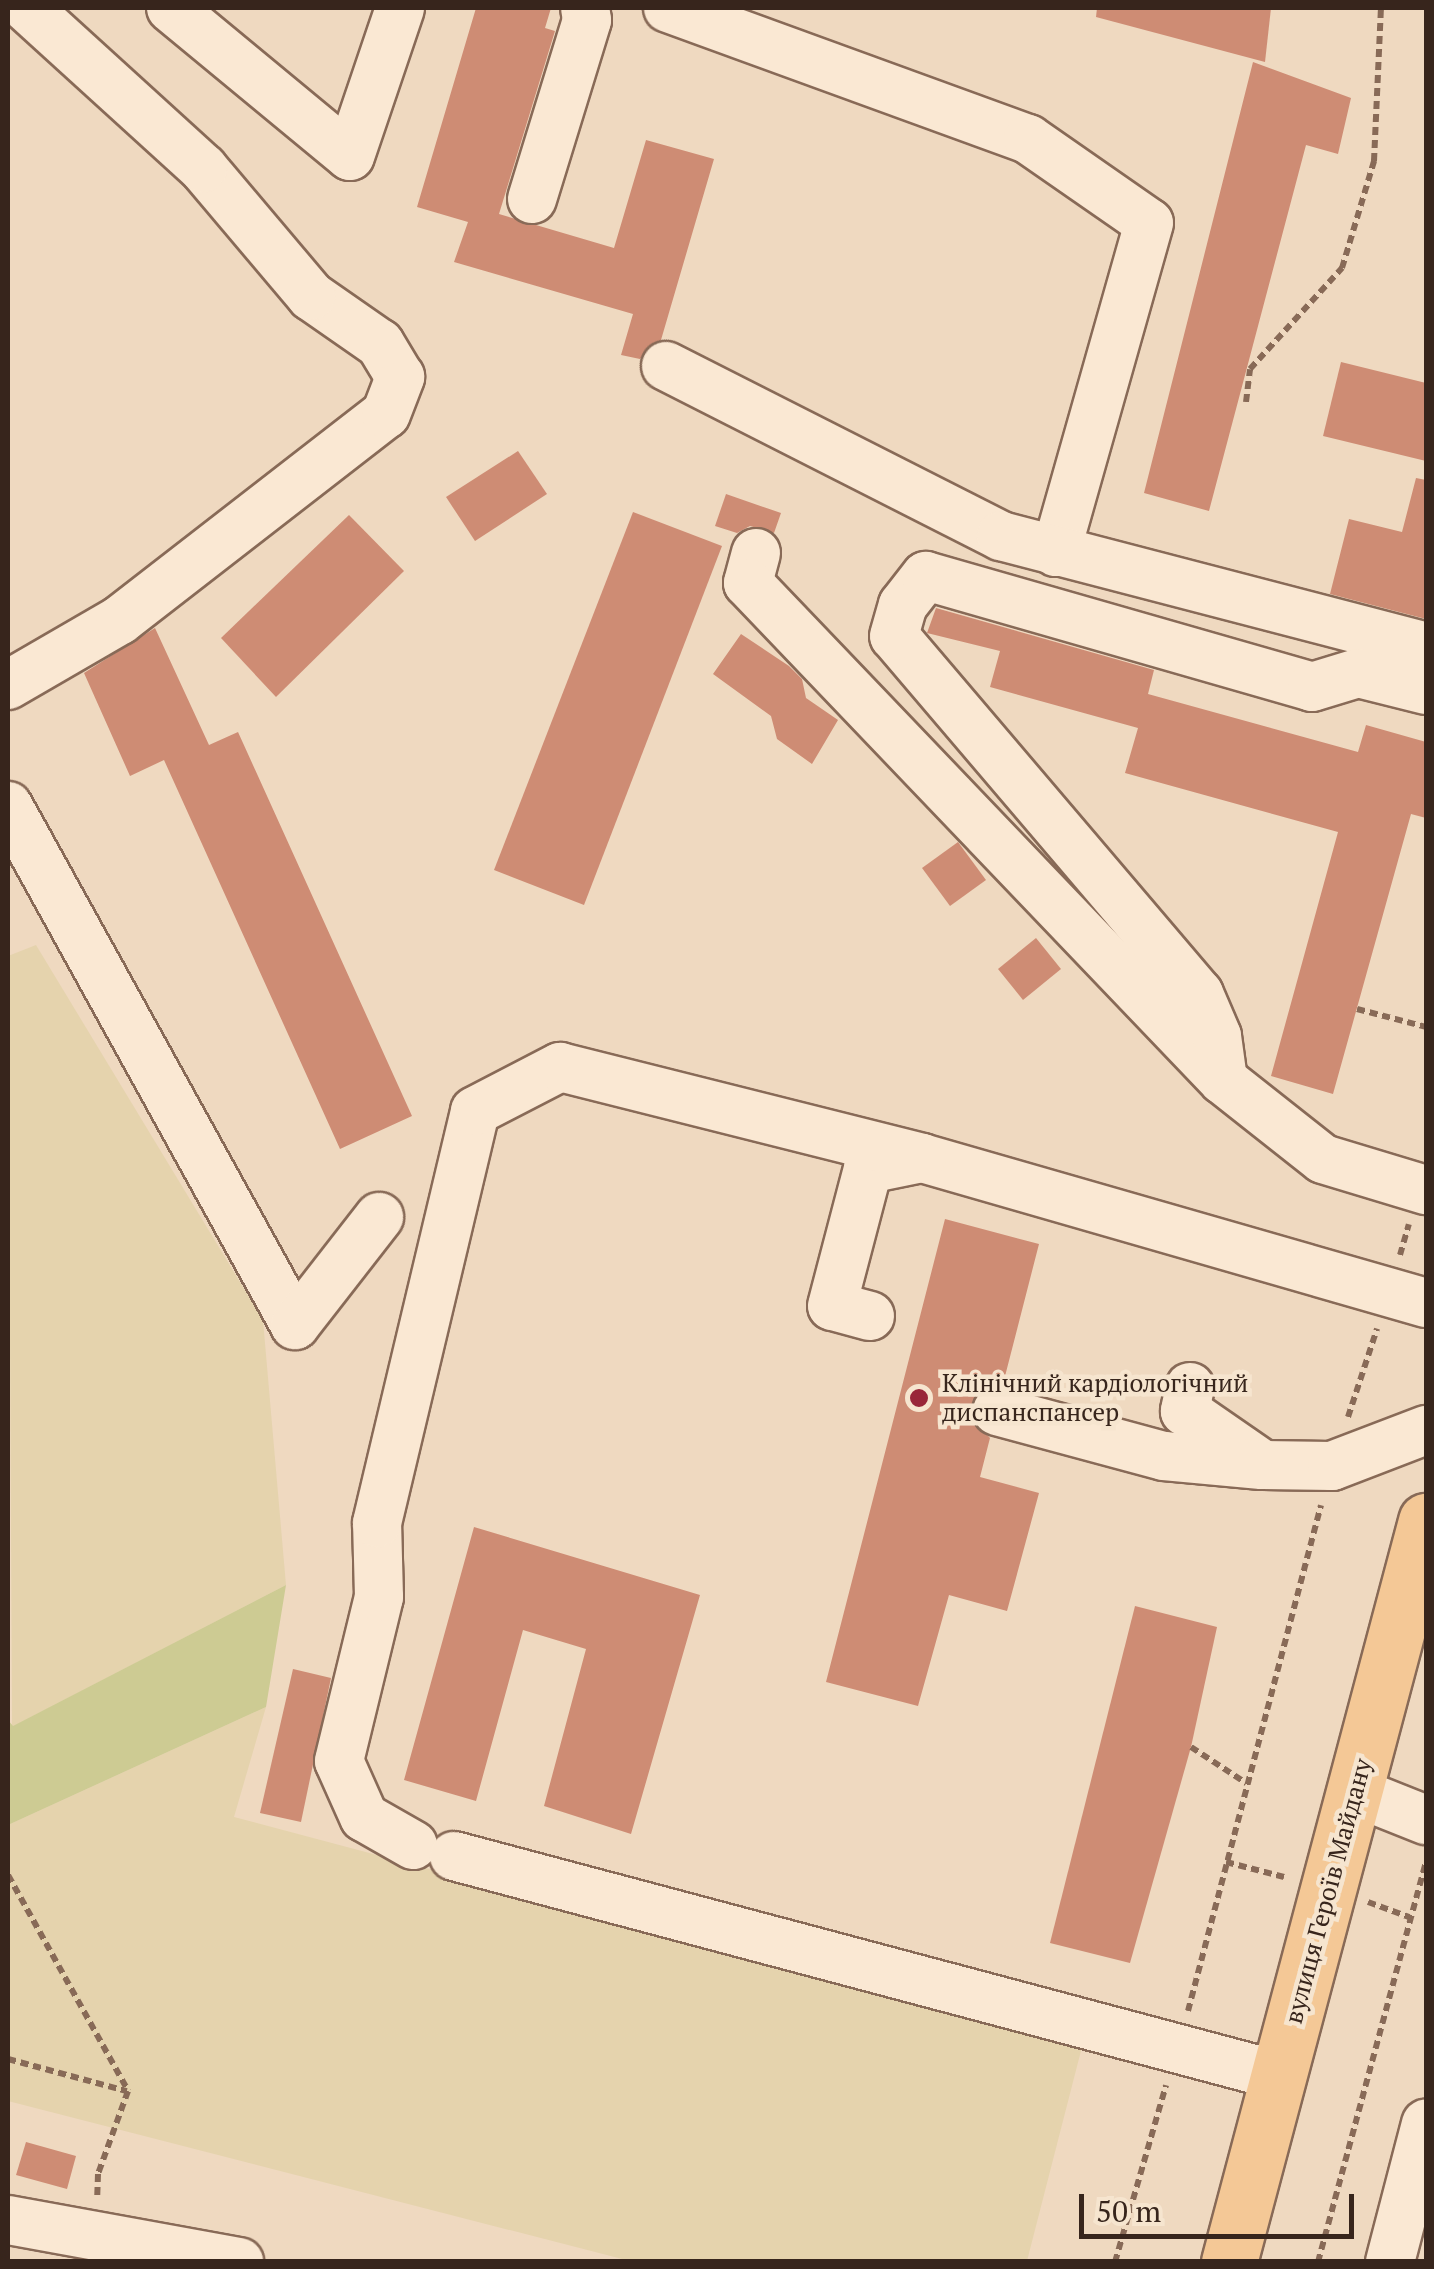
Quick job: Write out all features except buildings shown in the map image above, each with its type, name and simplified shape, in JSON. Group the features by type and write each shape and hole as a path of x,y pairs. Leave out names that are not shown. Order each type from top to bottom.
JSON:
{"main road":[{"name":"вулиця Героїв Майдану","path":"1229,2262 1353,1790 1411,1645 1426,1521"}],"lane":[{"path":"8,685 120,620 386,414 400,377 380,344 311,296 202,168 27,8"},
{"path":"171,8 350,156 400,8"},
{"path":"532,199 587,20 585,8"},
{"path":"668,8 1028,139 1148,223 1056,552"},
{"path":"666,366 1001,536 1426,647"},
{"path":"756,554 748,583 1224,1080 1322,1159 1423,1189"},
{"path":"1224,1080 1217,1036 1199,994 894,636 903,604 926,576 1312,687 1358,672 1426,690"},
{"path":"8,806 295,1325 379,1217"},
{"path":"1280,2076 1176,2052 434,1851 364,1817 339,1761 379,1596 377,1523 475,1111 560,1067 922,1158 1408,1299"},
{"path":"870,1316 832,1306 868,1169 922,1158"},
{"path":"1190,1388 1185,1411 1263,1466"},
{"path":"997,1410 1164,1456 1263,1466 1332,1466 1426,1430"},
{"path":"1353,1790 1426,1820"},
{"path":"1390,2262 1426,2124"},
{"path":"8,2220 239,2262"}],"path":[{"path":"1246,402 1250,369 1342,268 1374,161 1382,8"},
{"path":"1356,1009 1426,1026"},
{"path":"1115,2262 1176,2052 1332,1466 1408,1299 1423,1189"},
{"path":"1192,1747 1246,1783"},
{"path":"1318,2262 1426,1861"},
{"path":"8,1875 128,2091 98,2174 97,2235"},
{"path":"8,2059 128,2091"}],"shaded area":[{"path":"36,945 263,1320 286,1585 12,1727 8,956"},
{"path":"286,1585 266,1707 8,1825 8,1720 13,1726"},
{"path":"266,1707 234,1817 1083,2043 1027,2261 630,2261 8,2101 8,1825"}],"place":[{"name":"Клінічний кардіологічний диспанспансер","path":"919,1398"}]}
